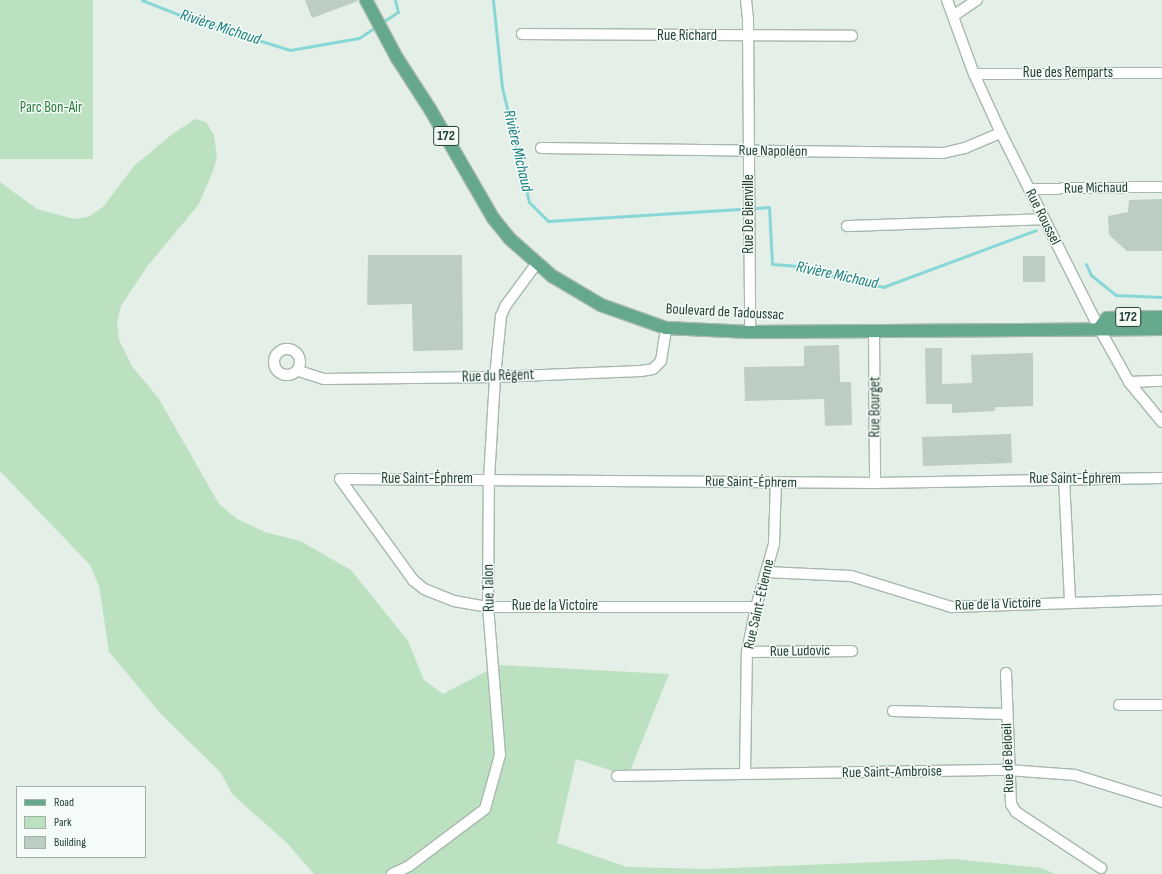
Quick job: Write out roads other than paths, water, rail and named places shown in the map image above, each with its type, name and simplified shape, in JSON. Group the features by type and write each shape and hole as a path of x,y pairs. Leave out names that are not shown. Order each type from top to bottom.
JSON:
{"main road":[{"name":"Boulevard de Tadoussac","path":"366,0 397,58 430,109 493,218 510,239 537,263 576,292 601,305 666,328 750,332 1099,328 1162,329"},
{"name":"172","path":"1099,328 1107,318 1162,317"}],"street":[{"name":"Rue De Bienville","path":"746,0 748,36 750,332"},
{"name":"Rue Roussel","path":"947,0 974,74 1029,189 1099,328 1129,382 1162,422"},
{"path":"953,16 977,0"},
{"name":"Rue Richard","path":"522,34 852,36"},
{"name":"Rue des Remparts","path":"974,74 1162,73"},
{"name":"Rue Napoléon","path":"541,148 944,153 965,148 1001,132"},
{"name":"Rue Michaud","path":"1029,189 1162,187"},
{"path":"847,226 1044,219"},
{"name":"Rue Talon","path":"392,874 409,866 485,809 500,756 488,607 489,479 495,377 502,316 506,305 537,263"},
{"name":"Rue du Régent","path":"299,371 324,379 495,377 653,369 658,366 663,355 666,328"},
{"name":"Rue Bourget","path":"874,331 875,483"},
{"path":"1129,382 1162,381"},
{"path":"1064,478 1070,602"},
{"name":"Rue Saint-Éphrem","path":"340,479 875,483 1064,478 1162,478"},
{"name":"Rue de la Victoire","path":"340,479 353,501 413,580 424,589 454,601 488,607 756,607"},
{"name":"Rue Saint-Étienne","path":"745,774 747,652 756,607 774,544 776,482"},
{"name":"Rue de la Victoire","path":"766,572 851,576 952,607 1162,600"},
{"name":"Rue Ludovic","path":"747,652 852,651"},
{"name":"Rue de Beloeil","path":"1006,673 1009,798 1016,812 1101,868"},
{"path":"1119,705 1162,705"},
{"path":"893,711 1006,714"},
{"name":"Rue Saint-Ambroise","path":"617,776 1008,770 1075,775 1162,802"}],"waterway":[{"name":"Rivière Michaud","path":"142,0 182,16 290,50 359,38 377,26"},
{"name":"Rivière Michaud","path":"381,23 398,12 395,0"},
{"name":"Rivière Michaud","path":"493,0 502,87 529,202 548,221 740,209"},
{"name":"Rivière Michaud","path":"755,208 769,207 772,264 799,266 845,280 883,287 1036,230"},
{"name":"Rivière Michaud","path":"1086,264 1091,275 1116,295 1162,297"}],"park label":[{"name":"Parc Bon-Air","path":"51,108"}]}
